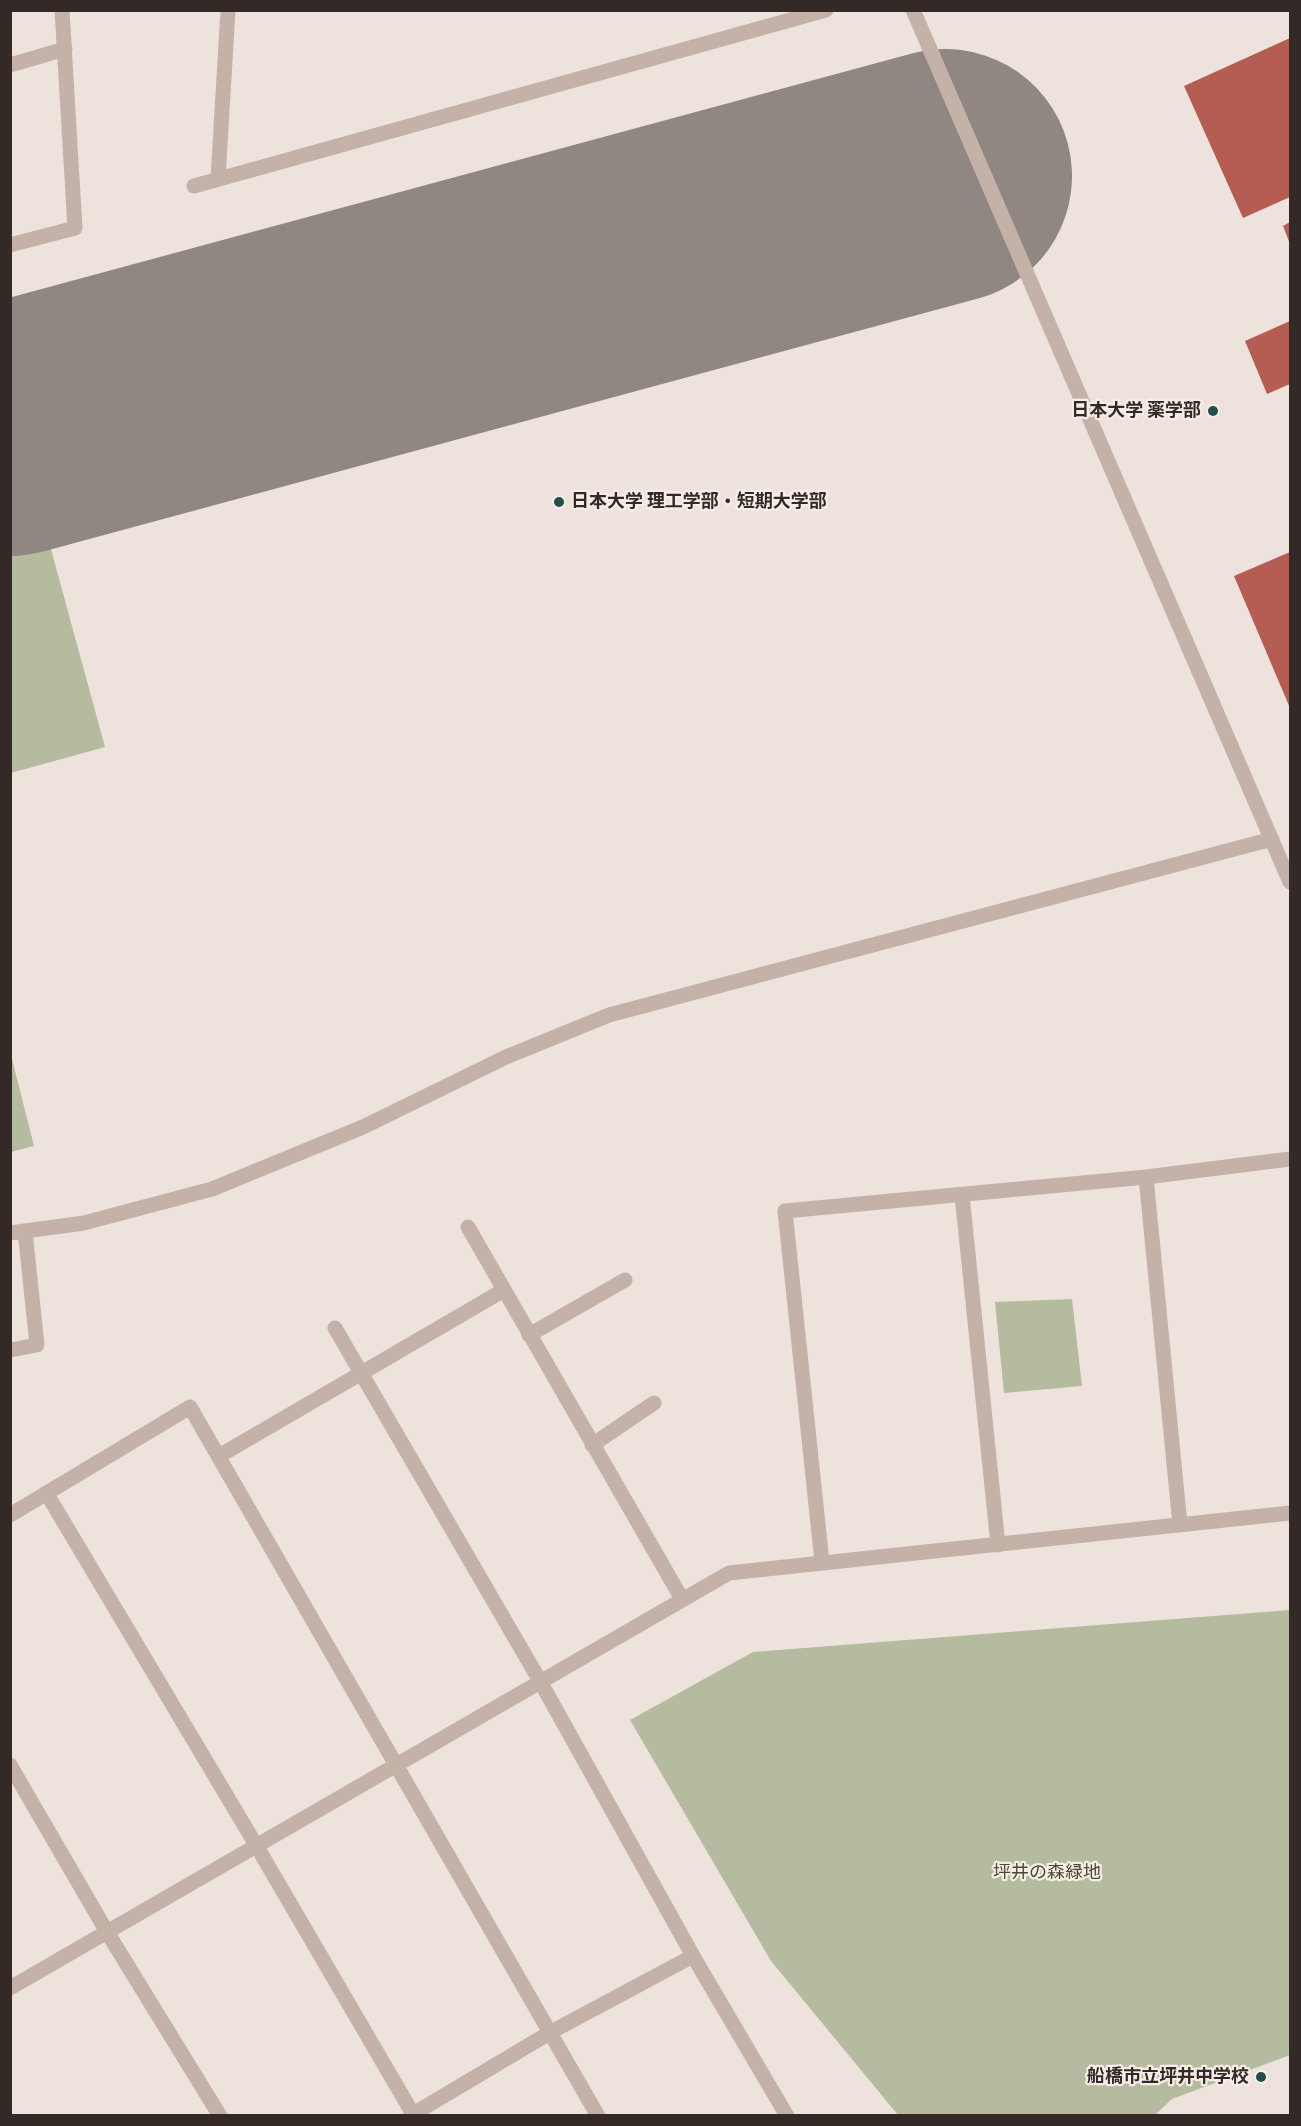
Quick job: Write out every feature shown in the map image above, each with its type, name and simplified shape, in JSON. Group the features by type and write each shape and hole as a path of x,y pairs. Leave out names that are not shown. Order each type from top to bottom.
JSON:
{"street":[{"path":"10,245 75,228 62,10"},
{"path":"218,179 228,10"},
{"path":"194,186 826,10"},
{"path":"913,10 1290,882"},
{"path":"10,65 65,49"},
{"path":"10,1350 37,1345 18,1232 84,1223 212,1189 363,1127 506,1057 609,1014 1272,839"},
{"path":"822,1562 785,1211 1146,1177 1290,1159"},
{"path":"1146,1177 1180,1525"},
{"path":"962,1195 998,1545"},
{"path":"468,1227 682,1599"},
{"path":"529,1335 626,1280"},
{"path":"219,1456 504,1290"},
{"path":"335,1328 540,1682 693,1956 787,2115"},
{"path":"592,1445 654,1403"},
{"path":"10,1515 190,1407 598,2115"},
{"path":"46,1494 256,1845 411,2115 551,2032 693,1956"},
{"path":"10,1988 729,1573 1290,1513"},
{"path":"10,1765 107,1932 220,2115"},
{"path":"10,1798 25,1790"}],"green space":[{"path":"49,542 105,747 11,773 11,552"},
{"path":"11,1055 34,1146 10,1152"},
{"path":"1072,1299 1082,1386 1004,1393 995,1302"},
{"name":"坪井の森緑地","path":"1290,1610 1290,2055 1172,2099 1155,2115 898,2115 771,1961 630,1720 753,1652"}],"building":[{"path":"1290,38 1290,197 1243,218 1184,86"},
{"path":"1290,222 1290,244 1283,226"},
{"path":"1290,321 1290,384 1267,394 1245,341"},
{"path":"1290,552 1290,708 1234,576"}],"runway":[{"path":"10,429 945,176"}],"place":[{"name":"日本大学 薬学部","path":"1213,411"},
{"name":"日本大学 理工学部・短期大学部","path":"559,502"},
{"name":"船橋市立坪井中学校","path":"1261,2077"}]}
